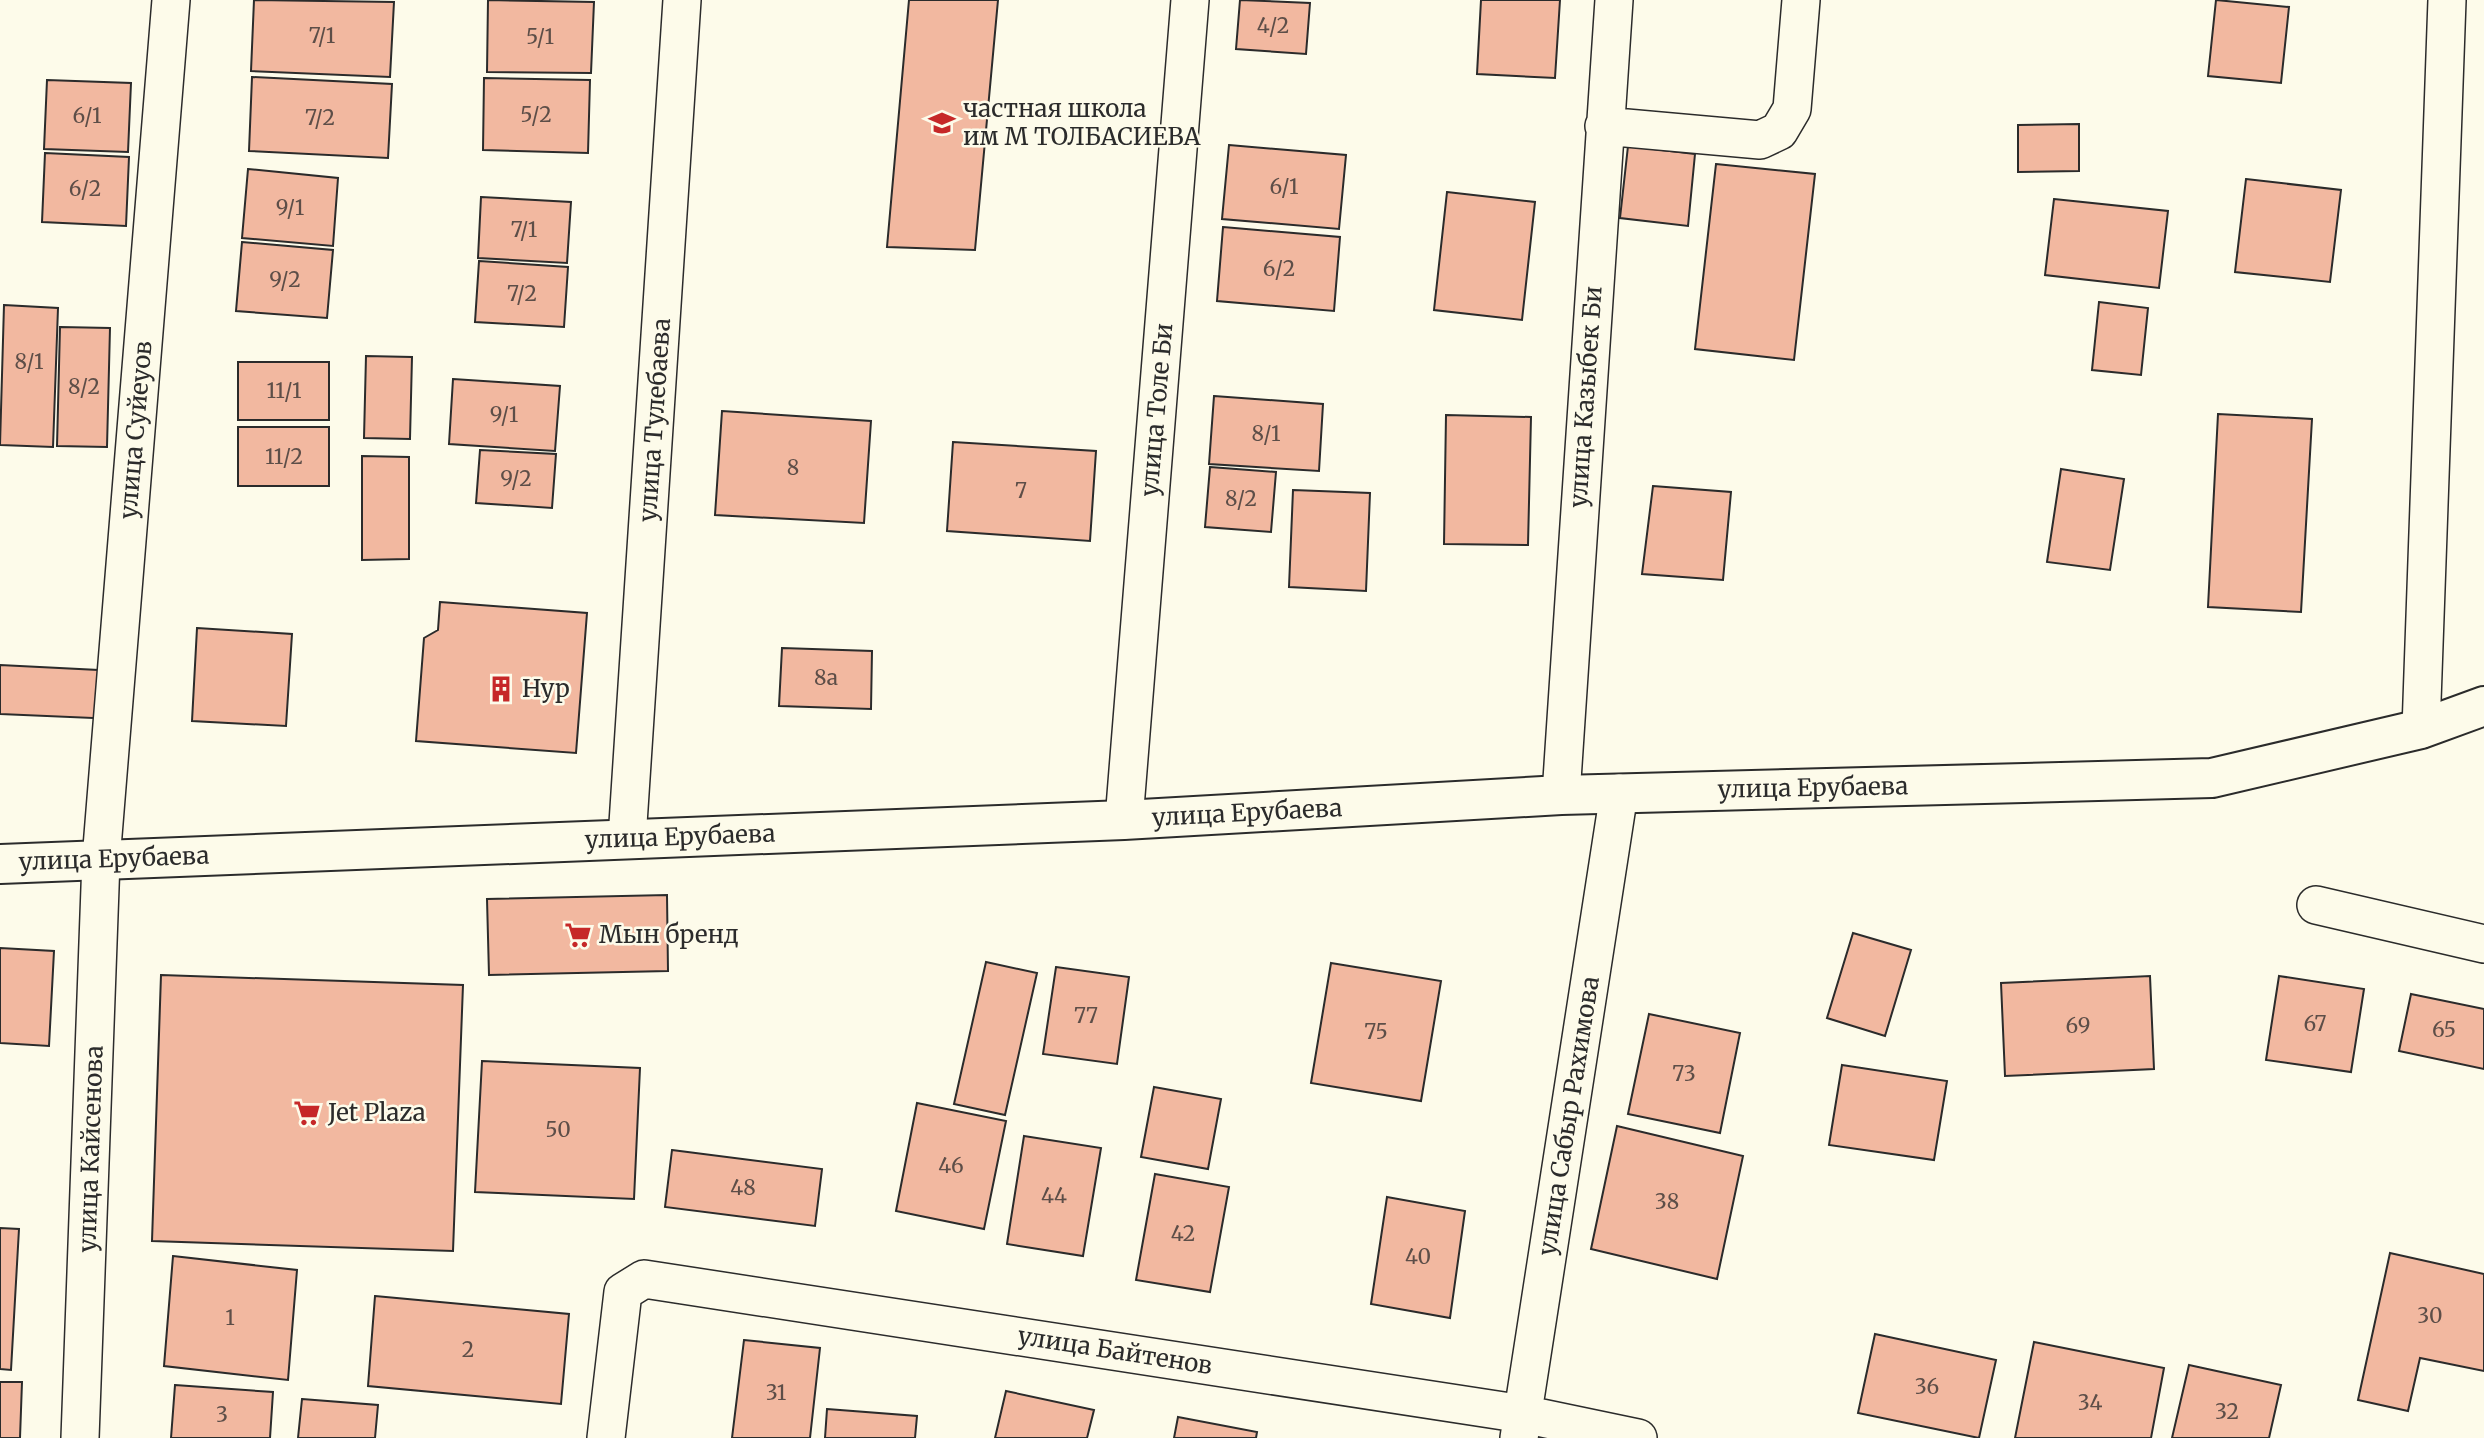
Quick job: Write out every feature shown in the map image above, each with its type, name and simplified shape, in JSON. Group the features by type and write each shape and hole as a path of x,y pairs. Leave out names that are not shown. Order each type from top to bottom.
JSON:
{"street":[{"name":"улица Суйеуов","path":"101,860 171,0"},
{"name":"улица Тулебаева","path":"627,839 682,0"},
{"name":"улица Толе Би","path":"1125,820 1191,0"},
{"name":"улица Казыбек Би","path":"1561,795 1614,0"},
{"path":"1604,126 1760,141 1779,131 1792,109 1801,0"},
{"path":"2421,729 2447,0"},
{"name":"улица Ерубаева","path":"0,864 1125,820 1561,795 2212,778 2421,729 2484,706"},
{"name":"улица Сабыр Рахимова","path":"1521,1426 1619,793"},
{"name":"улица Кайсенова","path":"80,1438 101,860"},
{"path":"2316,905 2484,944"},
{"name":"улица Байтенов","path":"606,1438 623,1292 644,1279 1521,1426 1638,1438"}],"building":[{"path":"254,0 394,2 390,77 251,71"},
{"path":"488,0 594,2 591,73 487,72"},
{"name":"частная школа им М ТОЛБАСИЕВА","path":"909,0 998,0 975,250 887,247"},
{"path":"1240,0 1310,3 1306,54 1236,49"},
{"path":"1481,0 1560,0 1555,78 1477,74"},
{"path":"2216,0 2289,7 2281,83 2208,76"},
{"path":"252,77 392,84 388,158 249,151"},
{"path":"484,78 590,80 588,153 483,150"},
{"path":"47,80 131,83 128,152 44,149"},
{"path":"2079,124 2079,171 2018,172 2018,125"},
{"path":"1229,145 1346,155 1339,229 1222,219"},
{"path":"1628,146 1695,154 1688,226 1620,218"},
{"path":"45,153 129,157 126,226 42,222"},
{"path":"1716,164 1815,174 1794,360 1695,349"},
{"path":"248,169 338,178 333,246 242,238"},
{"path":"2246,179 2341,190 2330,282 2235,272"},
{"path":"1447,192 1535,202 1522,320 1434,310"},
{"path":"481,197 571,202 567,263 478,258"},
{"path":"2054,199 2168,211 2159,288 2045,275"},
{"path":"1223,227 1340,237 1334,311 1217,301"},
{"path":"242,242 333,250 327,318 236,311"},
{"path":"479,261 568,267 564,327 475,322"},
{"path":"2099,302 2148,308 2141,375 2092,370"},
{"path":"4,305 58,308 53,447 0,445"},
{"path":"60,327 110,328 107,447 57,446"},
{"path":"366,356 412,357 410,439 364,438"},
{"path":"238,362 329,362 329,420 238,420"},
{"path":"453,379 560,386 555,451 449,444"},
{"path":"1214,396 1323,404 1319,471 1209,464"},
{"path":"722,411 871,421 864,523 715,515"},
{"path":"2218,414 2312,419 2301,612 2208,607"},
{"path":"1446,415 1531,417 1528,545 1444,544"},
{"path":"238,427 329,427 329,486 238,486"},
{"path":"953,442 1096,451 1090,541 947,531"},
{"path":"480,450 556,454 552,508 476,503"},
{"path":"362,456 409,457 409,559 362,560"},
{"path":"1210,467 1276,472 1271,532 1205,527"},
{"path":"2061,469 2124,479 2110,570 2047,562"},
{"path":"1653,486 1731,492 1723,580 1642,574"},
{"path":"1293,490 1370,493 1366,591 1289,587"},
{"name":"Нур","path":"440,602 587,613 576,753 416,741 424,638 438,630"},
{"path":"197,628 292,634 286,726 192,721"},
{"path":"782,648 872,651 871,709 779,706"},
{"path":"0,665 118,671 116,719 0,714"},
{"name":"Мын бренд","path":"667,895 668,971 489,975 487,899"},
{"path":"1853,933 1911,950 1885,1036 1827,1018"},
{"path":"0,948 54,951 49,1046 0,1043"},
{"path":"986,962 1037,973 1005,1115 954,1104"},
{"path":"1331,963 1441,981 1421,1101 1311,1083"},
{"path":"1056,967 1129,977 1117,1064 1043,1054"},
{"name":"Jet Plaza","path":"161,975 463,985 453,1251 152,1241"},
{"path":"2150,976 2154,1069 2005,1076 2001,983"},
{"path":"2279,976 2364,989 2351,1072 2266,1060"},
{"path":"2411,994 2484,1009 2484,1069 2399,1051"},
{"path":"1649,1014 1740,1033 1720,1133 1628,1114"},
{"path":"482,1061 640,1068 634,1199 475,1192"},
{"path":"1842,1065 1947,1081 1934,1160 1829,1145"},
{"path":"1154,1087 1221,1099 1208,1169 1141,1157"},
{"path":"917,1103 1006,1121 984,1229 896,1211"},
{"path":"1617,1126 1743,1156 1717,1279 1591,1249"},
{"path":"1024,1136 1101,1148 1083,1256 1007,1244"},
{"path":"672,1150 822,1169 815,1226 665,1207"},
{"path":"1155,1174 1229,1187 1210,1292 1136,1280"},
{"path":"1387,1197 1465,1211 1450,1318 1371,1304"},
{"path":"0,1228 19,1229 11,1370 0,1369"},
{"path":"2390,1253 2484,1274 2484,1371 2420,1358 2408,1411 2358,1400"},
{"path":"173,1256 297,1270 288,1380 164,1366"},
{"path":"375,1296 569,1314 561,1404 368,1386"},
{"path":"1875,1334 1996,1360 1979,1438 1858,1413"},
{"path":"744,1340 820,1348 810,1438 732,1438"},
{"path":"2034,1342 2164,1368 2151,1438 2015,1438"},
{"path":"2189,1365 2281,1385 2269,1438 2172,1438"},
{"path":"0,1382 22,1382 20,1438 0,1438"},
{"path":"175,1385 273,1392 270,1438 171,1438"},
{"path":"1006,1391 1094,1410 1087,1438 995,1438"},
{"path":"302,1399 378,1405 375,1438 298,1438"},
{"path":"827,1409 917,1416 915,1438 825,1438"},
{"path":"1178,1417 1257,1432 1256,1438 1174,1438"}],"place":[{"name":"частная школа им М ТОЛБАСИЕВА","path":"942,123"},
{"name":"Нур","path":"501,689"},
{"name":"Мын бренд","path":"578,935"},
{"name":"Jet Plaza","path":"307,1113"}]}
